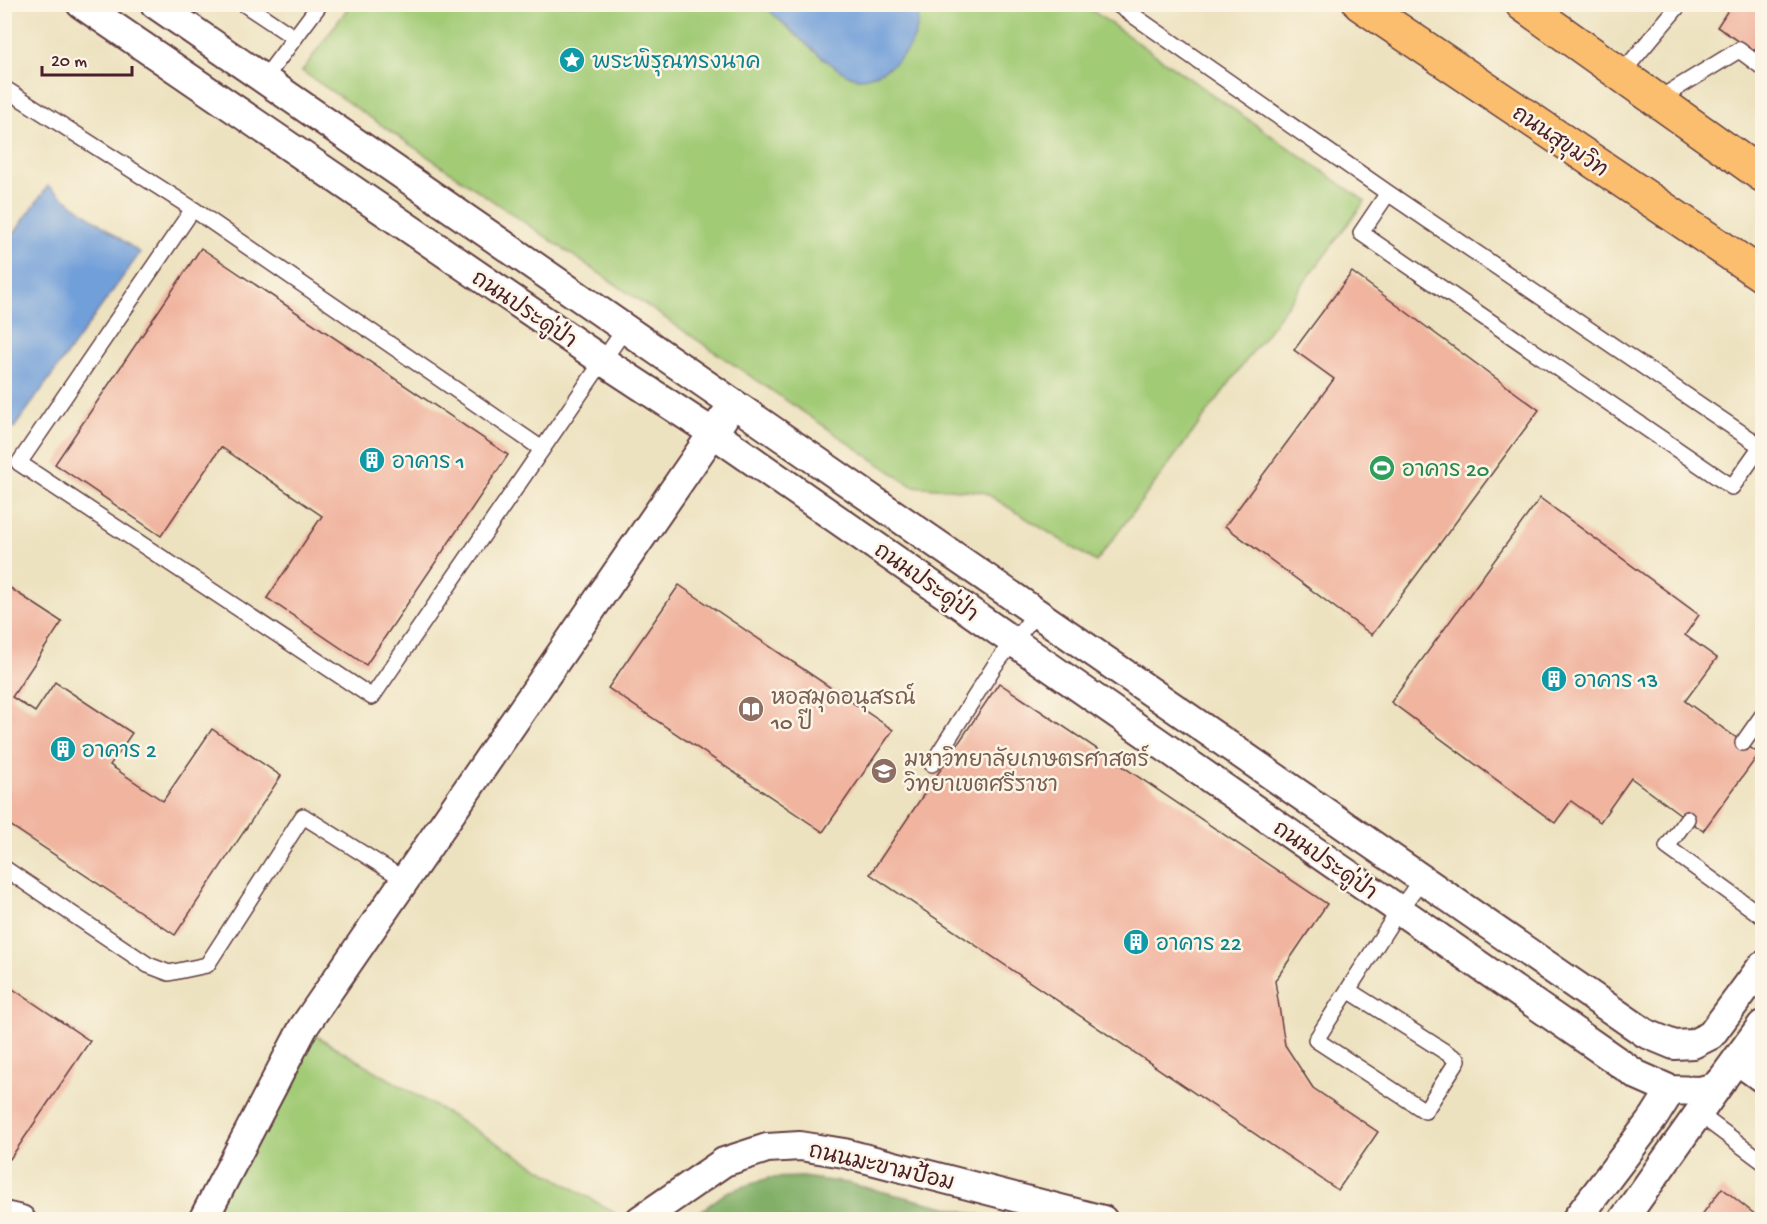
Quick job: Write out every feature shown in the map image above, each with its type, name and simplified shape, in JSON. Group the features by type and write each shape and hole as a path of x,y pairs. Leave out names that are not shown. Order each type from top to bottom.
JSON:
{"highway":[{"name":"ถนนสุขุมวิท","path":"1360,4 1762,275"},
{"path":"1522,4 1762,174"}],"street":[{"name":"ถนนประดู่ป่า","path":"155,4 1645,1033 1674,1045 1693,1044 1711,1035 1762,966"},
{"name":"ถนนประดู่ป่า","path":"87,6 603,361 713,433 1636,1075 1671,1090 1700,1091 1715,1087 1762,1025"},
{"path":"202,1220 303,1028 733,404"},
{"path":"1623,1220 1730,1069 1762,1078"},
{"path":"1576,1220 1654,1117 1671,1090"},
{"name":"ถนนมะขามป้อม","path":"640,1220 724,1162 767,1148 800,1146 844,1153 1103,1220"},
{"path":"4,1216 21,1220"}],"lane":[{"path":"244,4 294,38"},
{"path":"1117,4 1388,193 1762,446 1732,487 1361,233 1388,193"},
{"path":"1621,74 1680,4"},
{"path":"264,79 318,5"},
{"path":"1657,100 1739,50 1762,67"},
{"path":"4,88 193,209 542,449"},
{"path":"193,209 19,463 372,697 624,330"},
{"path":"932,764 995,665 1036,613"},
{"path":"1743,743 1762,717"},
{"path":"4,868 148,964 169,973 207,965 303,816 405,880"},
{"path":"1687,819 1667,847 1762,916"},
{"path":"1348,990 1458,1060 1425,1111 1316,1040 1399,910 1422,879"},
{"path":"1700,1114 1762,1161"}],"green space":[{"path":"350,5 1084,5 1365,201 1096,562 984,492 912,486 302,71"},
{"path":"303,1028 625,1219 203,1220"},
{"path":"802,1177 847,1183 995,1219 690,1219 727,1192 769,1178"}],"water":[{"path":"763,5 919,5 919,14 917,30 912,43 893,65 867,77 858,78 849,75 823,58"},
{"path":"48,186 140,253 14,428 5,422 5,246"}],"building":[{"path":"1732,4 1762,4 1762,38 1754,51 1717,27"},
{"name":"อาคาร 1","path":"201,248 508,455 366,665 267,598 322,516 221,447 161,536 55,464"},
{"name":"อาคาร 20","path":"1352,272 1539,410 1372,635 1225,526 1334,379 1294,350"},
{"name":"อาคาร 13","path":"1540,498 1699,615 1685,635 1717,658 1685,701 1759,754 1703,831 1631,778 1600,822 1571,801 1555,823 1391,702"},
{"name":"อาคาร 2","path":"4,584 62,622 12,697 35,712 55,682 132,733 110,765 163,801 212,729 281,776 175,935 4,821"},
{"name":"หอสมุดอนุสรณ์ 10 ปี","path":"679,585 893,730 823,832 608,688"},
{"name":"อาคาร 22","path":"999,683 1327,904 1275,981 1285,1045 1313,1088 1378,1132 1338,1190 870,874"},
{"path":"4,983 90,1041 10,1159 4,1156"},
{"path":"1722,1188 1762,1220 1698,1220"}],"place":[{"name":"พระพิรุณทรงนาค","path":"572,60"},
{"name":"อาคาร 1","path":"372,460"},
{"name":"อาคาร 20","path":"1382,468"},
{"name":"อาคาร 13","path":"1554,679"},
{"name":"หอสมุดอนุสรณ์ 10 ปี","path":"751,709"},
{"name":"อาคาร 2","path":"63,749"},
{"name":"มหาวิทยาลัยเกษตรศาสตร์ วิทยาเขตศรีราชา","path":"884,771"},
{"name":"อาคาร 22","path":"1136,942"}]}
